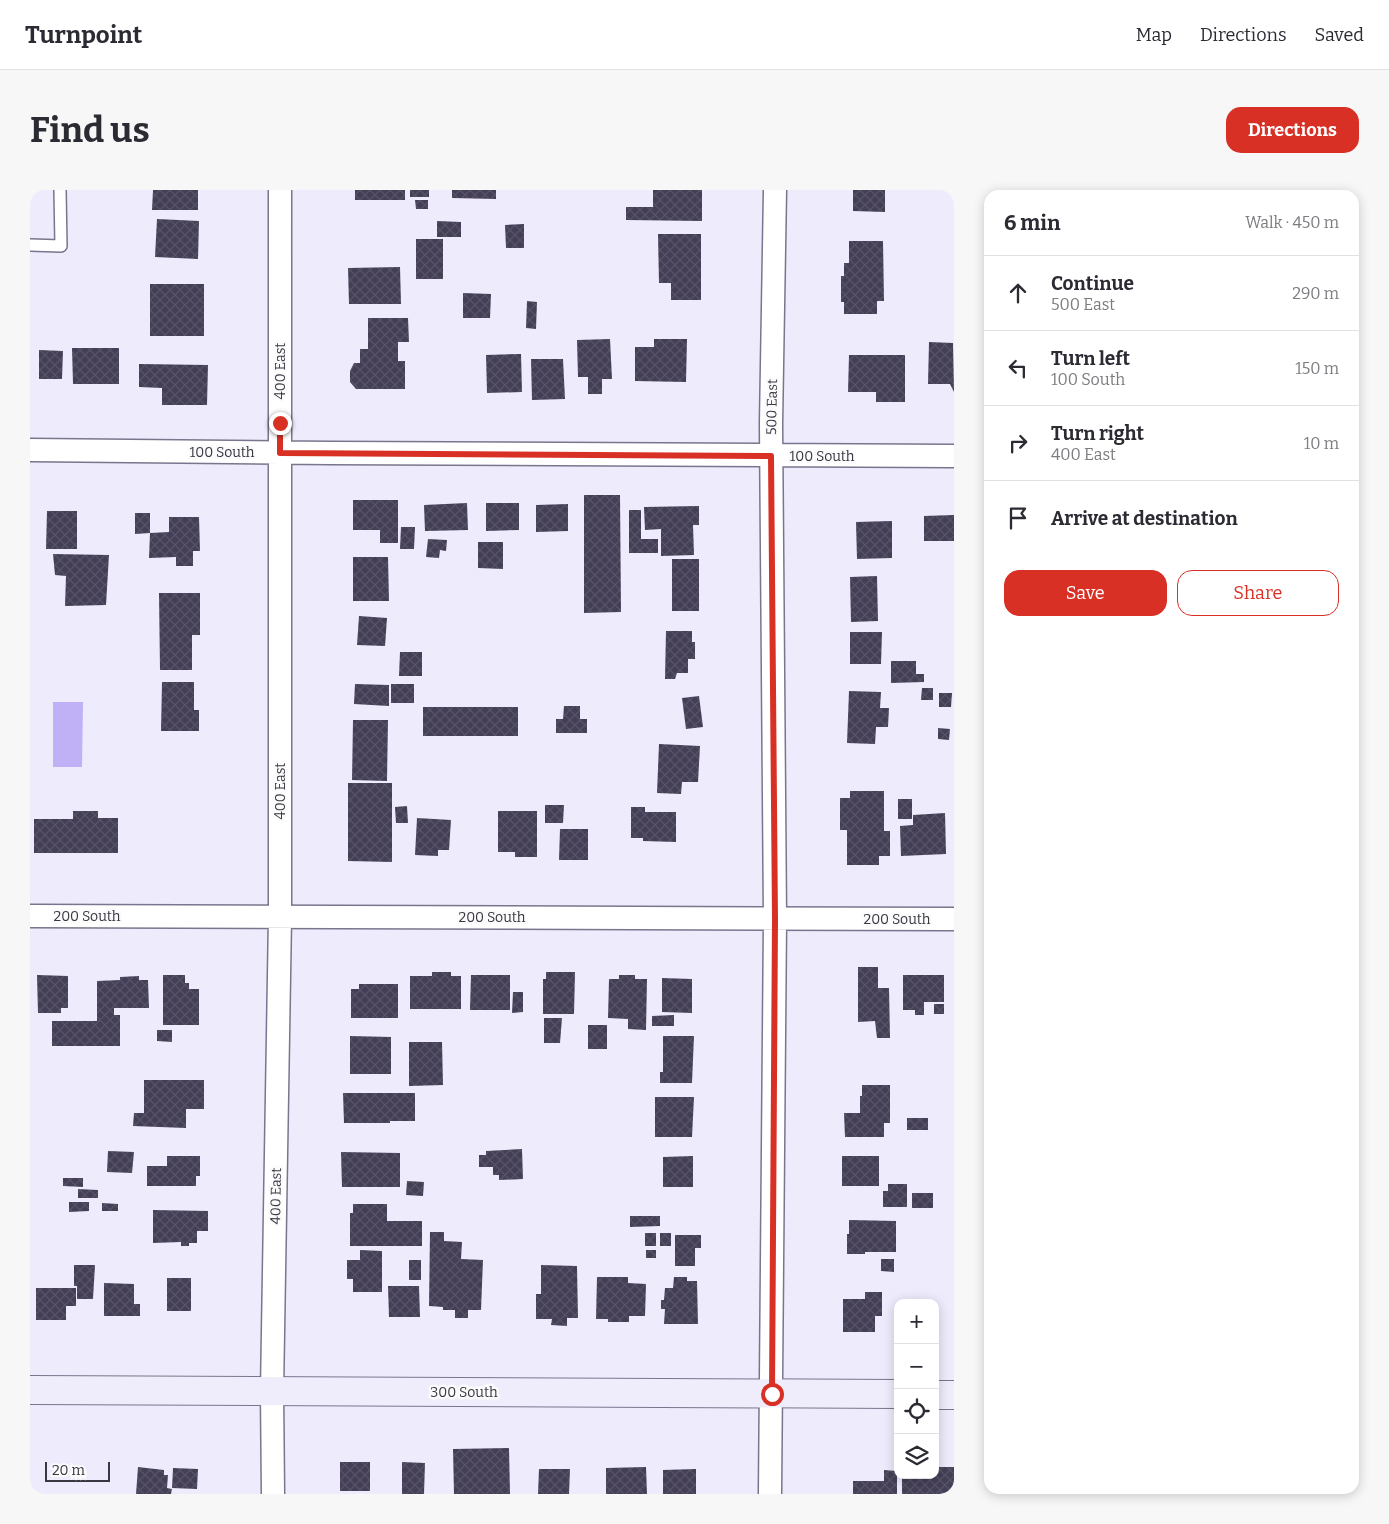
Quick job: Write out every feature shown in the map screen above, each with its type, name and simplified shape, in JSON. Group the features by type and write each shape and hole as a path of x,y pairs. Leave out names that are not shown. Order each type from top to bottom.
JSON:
{"main road":[{"name":"300 South","path":"30,1390 894,1394"},
{"path":"939,1394 954,1395"}],"street":[{"name":"400 East","path":"273,1494 272,1391 280,917 280,190"},
{"name":"500 East","path":"770,1494 775,919 771,456 775,190"},
{"name":"100 South","path":"30,450 954,456"},
{"name":"200 South","path":"30,916 954,919"}],"lane":[{"path":"30,245 61,246 60,190"}],"shaded area":[{"path":"53,702 83,702 82,767 53,767"}],"building":[{"path":"153,190 198,190 198,210 152,210"},
{"path":"355,190 405,190 405,200 355,200"},
{"path":"410,190 429,190 429,197 410,197"},
{"path":"452,190 496,190 496,199 452,198"},
{"path":"653,190 702,190 702,221 626,220 626,207 653,207"},
{"path":"853,190 885,190 885,212 853,211"},
{"path":"415,200 428,200 428,209 416,209"},
{"path":"157,219 199,221 198,259 155,257"},
{"path":"437,221 461,222 461,237 437,237"},
{"path":"524,224 524,248 506,248 505,225"},
{"path":"658,234 701,234 701,300 671,300 671,283 659,283"},
{"path":"416,239 443,239 443,279 416,279"},
{"path":"849,241 883,241 884,301 877,301 877,314 844,314 844,302 841,302 841,276 844,276 844,263 849,263"},
{"path":"400,267 401,304 349,304 348,268"},
{"path":"150,284 204,284 204,336 150,336"},
{"path":"463,293 491,294 490,318 463,318"},
{"path":"527,301 537,302 536,329 526,328"},
{"path":"368,318 408,318 409,342 398,342 398,361 405,361 405,389 356,389 350,382 350,371 354,363 360,363 360,349 368,349"},
{"path":"610,339 612,379 602,379 602,394 588,394 588,377 578,377 577,340"},
{"path":"654,339 687,339 686,382 635,381 635,347 654,347"},
{"path":"929,342 953,343 954,392 950,384 928,384"},
{"path":"72,348 119,348 119,384 73,384"},
{"path":"39,350 63,351 62,379 39,379"},
{"path":"521,354 522,392 487,393 486,355"},
{"path":"849,355 905,355 905,402 876,402 876,392 848,392"},
{"path":"531,359 563,359 565,399 532,400"},
{"path":"139,364 208,365 207,405 162,405 162,388 139,387"},
{"path":"584,495 620,495 621,612 584,613"},
{"path":"353,500 398,500 398,543 380,543 380,530 353,530"},
{"path":"467,503 468,530 425,531 424,505"},
{"path":"486,503 519,503 519,530 486,531"},
{"path":"568,504 568,531 536,532 536,505"},
{"path":"699,506 699,525 693,525 694,555 661,556 661,529 645,530 644,507"},
{"path":"629,510 641,510 641,539 658,539 658,553 629,553"},
{"path":"47,511 77,511 77,549 46,549"},
{"path":"135,513 150,513 150,533 135,534"},
{"path":"954,515 954,541 924,541 924,516"},
{"path":"169,517 199,517 200,551 193,551 193,566 176,566 176,557 149,558 150,533 169,532"},
{"path":"892,521 892,558 857,559 856,522"},
{"path":"401,527 415,527 414,549 400,549"},
{"path":"428,539 447,540 446,551 440,550 439,558 426,557"},
{"path":"478,542 503,542 503,569 478,568"},
{"path":"53,554 109,555 106,605 65,606 66,576 55,575"},
{"path":"353,557 388,557 389,601 353,601"},
{"path":"672,559 699,559 699,611 672,611"},
{"path":"877,576 878,621 851,622 850,577"},
{"path":"159,593 200,593 200,635 192,635 192,670 160,670"},
{"path":"359,616 387,618 385,646 357,645"},
{"path":"666,631 692,631 692,642 695,642 695,659 688,659 688,673 677,673 675,679 665,679"},
{"path":"850,632 882,632 881,664 850,664"},
{"path":"400,652 422,652 422,676 399,676"},
{"path":"891,661 916,661 916,674 924,674 924,682 891,683"},
{"path":"162,682 194,682 194,710 199,710 199,731 161,731"},
{"path":"355,684 389,685 389,706 354,704"},
{"path":"391,684 414,684 414,703 391,703"},
{"path":"922,688 933,688 933,700 921,700"},
{"path":"849,691 881,692 880,708 889,708 888,727 876,727 875,744 847,743"},
{"path":"939,693 952,693 951,707 939,707"},
{"path":"699,696 703,727 686,729 682,698"},
{"path":"564,706 580,706 580,719 587,719 587,733 556,733 556,719 563,719"},
{"path":"423,707 518,707 518,736 423,736"},
{"path":"353,720 388,720 387,781 352,780"},
{"path":"938,728 950,729 949,740 938,739"},
{"path":"659,744 700,746 698,782 682,782 681,794 657,793"},
{"path":"348,783 392,783 392,862 348,861"},
{"path":"850,791 884,791 884,831 890,831 890,856 879,856 879,865 847,865 847,830 840,830 840,798 850,798"},
{"path":"898,799 912,799 912,819 898,819"},
{"path":"545,805 564,805 563,823 545,823"},
{"path":"407,806 408,823 396,823 395,807"},
{"path":"631,807 645,807 645,812 676,812 676,842 643,841 643,838 631,838"},
{"path":"73,811 98,811 98,818 118,818 118,853 34,853 34,819 73,819"},
{"path":"498,811 537,811 537,857 515,857 515,852 498,852"},
{"path":"945,813 946,854 901,856 900,826 913,825 913,815"},
{"path":"417,818 451,820 449,850 438,850 438,856 415,855"},
{"path":"560,829 588,829 588,860 559,860"},
{"path":"858,967 878,967 878,988 889,988 890,1038 877,1038 875,1021 858,1022"},
{"path":"432,972 451,972 451,976 461,976 461,1009 410,1009 410,976 432,976"},
{"path":"546,972 575,972 574,1014 543,1014 543,979 546,979"},
{"path":"37,975 68,976 68,1008 61,1008 61,1013 38,1013"},
{"path":"163,975 185,975 185,983 189,983 189,989 199,989 199,1025 163,1025"},
{"path":"471,975 510,975 510,1010 470,1010"},
{"path":"619,975 635,975 635,979 647,979 646,1030 628,1029 628,1019 608,1018 609,979 619,979"},
{"path":"903,975 944,975 944,1002 924,1002 924,1015 915,1015 915,1010 903,1010"},
{"path":"139,976 139,980 148,980 149,1008 114,1008 114,1015 120,1015 120,1046 52,1046 52,1021 97,1021 97,981 120,980 120,977"},
{"path":"662,978 692,979 692,1013 662,1012"},
{"path":"359,984 398,984 398,1018 351,1018 351,989 359,989"},
{"path":"513,992 523,992 523,1012 512,1013"},
{"path":"934,1004 944,1004 944,1014 934,1014"},
{"path":"674,1015 674,1026 652,1026 652,1016"},
{"path":"544,1018 562,1018 560,1043 544,1043"},
{"path":"588,1025 607,1025 607,1049 588,1049"},
{"path":"157,1030 172,1030 172,1042 157,1041"},
{"path":"350,1036 391,1037 391,1074 350,1074"},
{"path":"663,1036 694,1036 692,1083 660,1083 660,1072 663,1072"},
{"path":"409,1042 442,1042 443,1085 409,1086"},
{"path":"144,1080 204,1080 204,1109 186,1109 186,1128 133,1126 134,1113 144,1113"},
{"path":"862,1085 890,1085 890,1123 884,1123 884,1137 845,1137 844,1113 860,1113"},
{"path":"343,1093 415,1093 415,1121 344,1123"},
{"path":"655,1097 694,1097 692,1137 655,1137"},
{"path":"907,1118 928,1118 928,1130 907,1130"},
{"path":"522,1149 523,1179 499,1180 499,1175 493,1175 493,1167 479,1167 479,1155 486,1155 486,1151"},
{"path":"108,1151 134,1152 132,1173 107,1172"},
{"path":"341,1152 400,1153 400,1187 342,1187"},
{"path":"167,1156 200,1156 200,1176 196,1176 196,1186 147,1186 147,1166 167,1166"},
{"path":"693,1156 693,1187 663,1187 663,1157"},
{"path":"842,1156 879,1156 879,1186 842,1186"},
{"path":"63,1178 83,1178 83,1187 63,1186"},
{"path":"407,1181 424,1182 423,1196 406,1195"},
{"path":"888,1184 907,1184 907,1207 883,1207 883,1191 888,1191"},
{"path":"78,1189 98,1190 98,1198 78,1198"},
{"path":"912,1193 933,1193 933,1208 912,1208"},
{"path":"69,1202 89,1202 89,1211 69,1212"},
{"path":"102,1203 118,1204 118,1211 102,1211"},
{"path":"353,1204 387,1204 387,1221 422,1221 422,1246 350,1246 350,1213 353,1213"},
{"path":"153,1210 208,1211 208,1231 197,1231 197,1243 189,1243 189,1246 181,1246 181,1242 153,1243"},
{"path":"630,1216 660,1216 660,1226 630,1227"},
{"path":"849,1220 896,1221 896,1252 847,1254"},
{"path":"430,1232 444,1232 444,1241 462,1242 461,1259 483,1260 481,1310 468,1310 468,1318 455,1318 455,1310 443,1310 443,1307 429,1306"},
{"path":"645,1233 656,1233 656,1246 645,1246"},
{"path":"660,1233 671,1233 671,1246 660,1246"},
{"path":"675,1235 701,1235 701,1248 695,1248 695,1266 675,1266"},
{"path":"360,1250 382,1251 382,1292 353,1292 353,1279 347,1279 347,1260 360,1260"},
{"path":"646,1250 656,1250 656,1258 646,1258"},
{"path":"881,1259 894,1259 894,1272 881,1271"},
{"path":"409,1260 421,1260 421,1280 409,1280"},
{"path":"74,1265 95,1265 93,1299 77,1299 77,1286 74,1286"},
{"path":"541,1265 577,1266 578,1318 567,1318 567,1326 551,1325 552,1319 536,1319 536,1294 541,1294"},
{"path":"597,1277 628,1277 628,1283 646,1284 645,1316 629,1316 629,1322 608,1322 608,1319 596,1319"},
{"path":"674,1277 687,1277 687,1281 697,1281 698,1324 664,1324 665,1309 661,1309 661,1300 664,1300 665,1288 673,1288"},
{"path":"167,1278 191,1278 191,1311 167,1311"},
{"path":"104,1283 134,1284 134,1304 140,1304 140,1316 104,1316"},
{"path":"388,1286 419,1286 420,1317 389,1317"},
{"path":"36,1288 76,1288 76,1306 66,1306 66,1320 36,1320"},
{"path":"865,1292 882,1292 882,1316 875,1316 875,1332 843,1332 843,1299 865,1299"},
{"path":"509,1448 510,1494 454,1494 453,1449"},
{"path":"340,1462 370,1462 370,1491 340,1491"},
{"path":"402,1462 425,1463 424,1494 402,1494"},
{"path":"138,1467 164,1470 164,1475 168,1475 167,1488 172,1489 171,1494 136,1494"},
{"path":"646,1467 647,1494 606,1494 606,1468"},
{"path":"939,1467 954,1467 954,1494 902,1494 902,1479 939,1479"},
{"path":"173,1468 198,1469 197,1489 172,1488"},
{"path":"539,1469 570,1469 569,1494 538,1494"},
{"path":"696,1469 696,1494 663,1494 663,1470"},
{"path":"884,1470 894,1471 894,1479 897,1479 897,1494 853,1494 853,1481 884,1481"}],"route":[{"path":"280,423 280,453 771,456 775,919 772,1394"}]}
